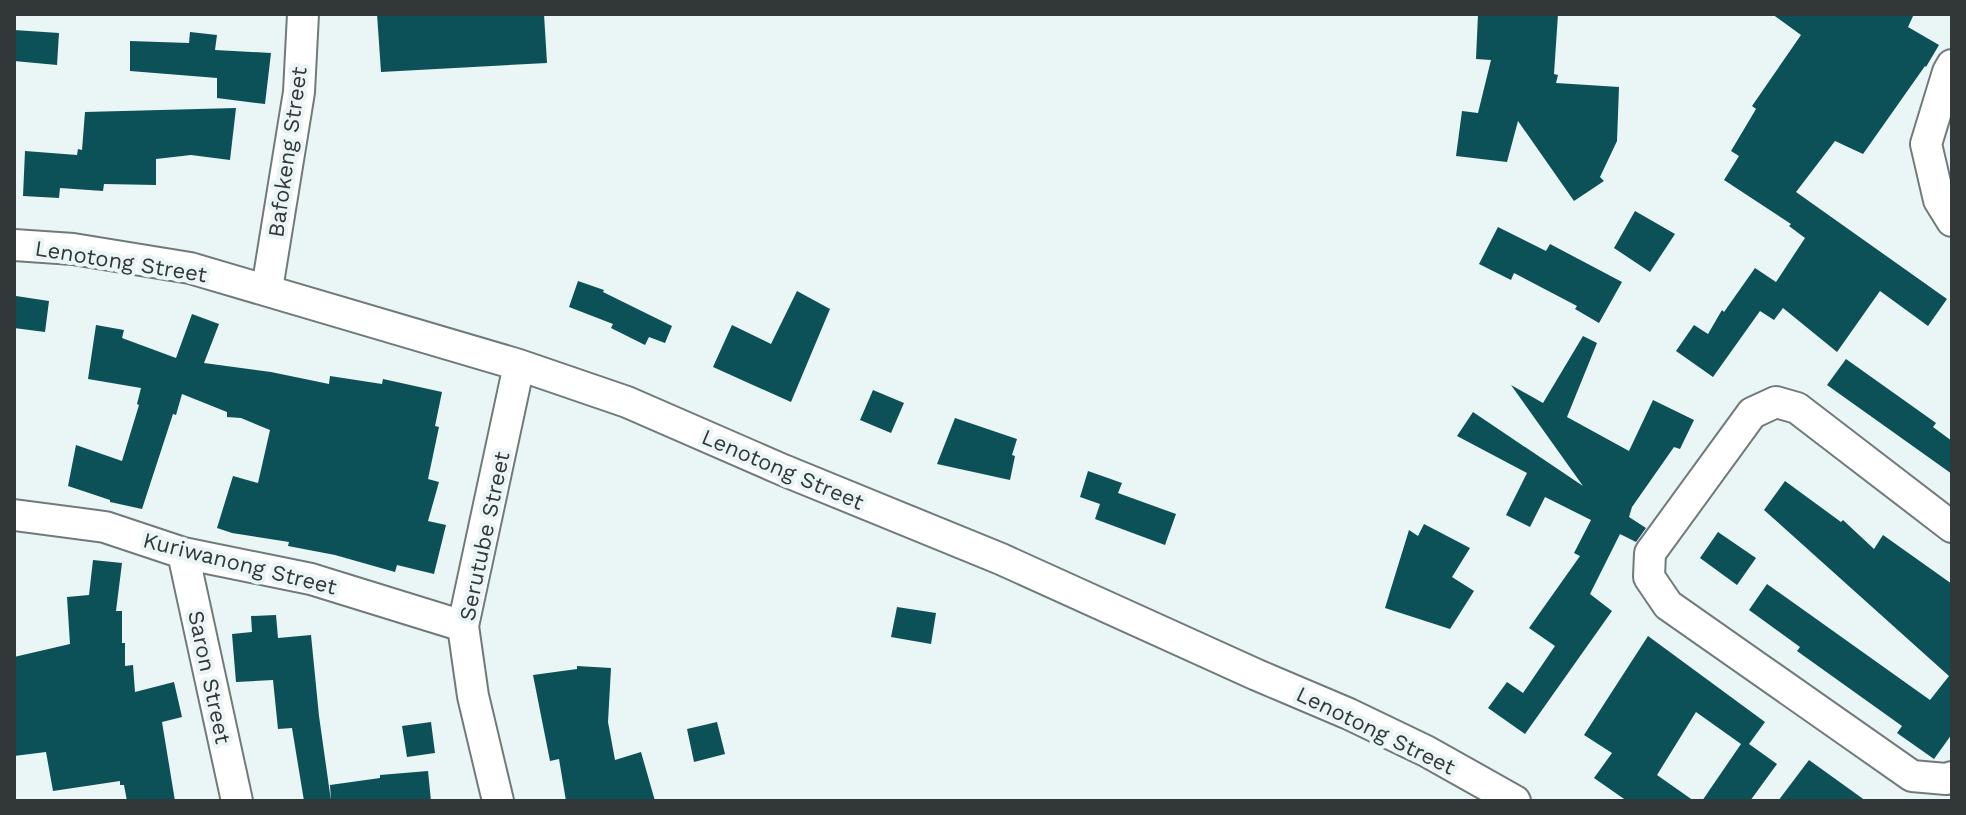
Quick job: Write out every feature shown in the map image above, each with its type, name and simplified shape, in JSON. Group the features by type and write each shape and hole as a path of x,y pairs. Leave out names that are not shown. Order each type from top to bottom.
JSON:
{"street":[{"name":"Bafokeng Street","path":"267,289 299,92 303,14"},
{"path":"1952,65 1926,144 1939,200 1952,221"},
{"name":"Lenotong Street","path":"14,245 73,249 190,268 519,365 627,402 1001,559 1349,714 1426,751 1515,801"},
{"name":"Serutube Street","path":"498,801 473,696 463,626 519,365"},
{"path":"1952,527 1797,408 1776,402 1752,413 1650,553 1649,577 1668,605 1912,776 1952,777"},
{"name":"Kuriwanong Street","path":"14,515 105,527 183,553 311,579 463,626"},
{"name":"Saron Street","path":"183,553 237,801"}],"building":[{"path":"377,14 544,14 547,63 381,72"},
{"path":"1478,14 1558,14 1556,83 1619,87 1617,141 1600,177 1604,181 1574,201 1518,121 1507,162 1456,156 1462,111 1478,113 1491,60 1476,59"},
{"path":"1772,14 1914,14 1908,27 1939,45 1863,154 1835,141 1796,192 1947,299 1928,326 1880,291 1837,352 1783,308 1774,320 1760,311 1713,377 1676,351 1694,325 1708,334 1722,310 1724,312 1755,268 1776,282 1805,238 1789,226 1791,224 1724,180 1739,156 1731,151 1756,109 1752,106 1801,35"},
{"path":"14,30 59,33 57,65 14,61"},
{"path":"190,32 217,35 215,50 271,53 265,104 217,98 217,78 130,71 130,41 189,43"},
{"path":"236,108 230,160 191,155 156,159 156,185 104,184 103,191 60,188 59,198 23,196 25,151 77,155 78,149 82,150 85,112"},
{"path":"1635,211 1675,234 1650,272 1614,248"},
{"path":"1498,227 1546,251 1550,244 1622,282 1599,323 1575,309 1577,306 1514,273 1511,280 1479,264"},
{"path":"578,281 604,290 672,326 665,343 649,337 645,345 611,328 613,324 569,307"},
{"path":"797,291 830,309 791,402 713,367 732,325 771,344"},
{"path":"16,296 49,301 45,332 14,328"},
{"path":"192,314 219,324 204,363 329,384 330,376 382,384 383,379 442,392 435,426 439,427 428,479 439,482 428,521 446,525 434,574 397,565 395,572 288,546 289,542 217,528 233,476 258,483 270,430 241,418 227,417 227,412 182,394 142,509 110,502 68,486 76,445 122,461 139,405 141,388 88,379 96,325 124,330 122,338 176,358"},
{"path":"1583,336 1597,343 1567,417 1629,451 1653,400 1694,420 1680,449 1674,447 1632,507 1629,517 1646,528 1636,542 1620,534 1590,594 1612,611 1525,734 1488,708 1507,682 1523,693 1555,646 1529,628 1580,556 1574,553 1591,520 1545,497 1530,527 1506,515 1527,473 1457,436 1473,412 1583,486 1511,385 1543,403"},
{"path":"1846,359 1936,423 1933,427 1952,441 1952,474 1827,385"},
{"path":"873,390 904,403 891,433 860,420"},
{"path":"955,418 1017,439 1010,480 937,464"},
{"path":"1088,471 1122,483 1118,493 1176,514 1165,545 1095,519 1100,504 1080,497"},
{"path":"1785,481 1841,522 1843,520 1874,549 1883,535 1952,584 1952,734 1934,759 1897,733 1902,726 1797,651 1800,647 1749,610 1767,584 1930,700 1949,676 1764,510"},
{"path":"1424,524 1470,548 1452,577 1474,591 1450,629 1385,608 1409,530 1418,536"},
{"path":"1718,532 1756,558 1737,585 1700,558"},
{"path":"93,560 122,563 116,611 122,611 125,666 133,665 135,692 174,682 182,717 162,722 175,801 127,801 124,785 120,785 120,781 53,791 46,752 14,756 14,657 70,644 67,597 89,595"},
{"path":"897,607 936,613 931,644 891,637"},
{"path":"276,615 278,638 311,635 331,801 304,801 292,728 278,729 273,680 236,682 232,634 252,632 251,616"},
{"path":"1648,636 1765,722 1749,744 1777,764 1750,801 1702,801 1741,744 1696,712 1657,775 1694,801 1627,801 1594,778 1612,753 1584,735"},
{"path":"577,666 611,668 608,722 615,760 641,752 655,801 566,801 559,759 550,761 533,675 577,669"},
{"path":"431,722 435,753 407,757 402,726"},
{"path":"717,722 725,754 694,762 687,729"},
{"path":"1809,760 1866,801 1778,801"},
{"path":"428,771 431,801 331,801 330,785 380,778 380,775"}]}
